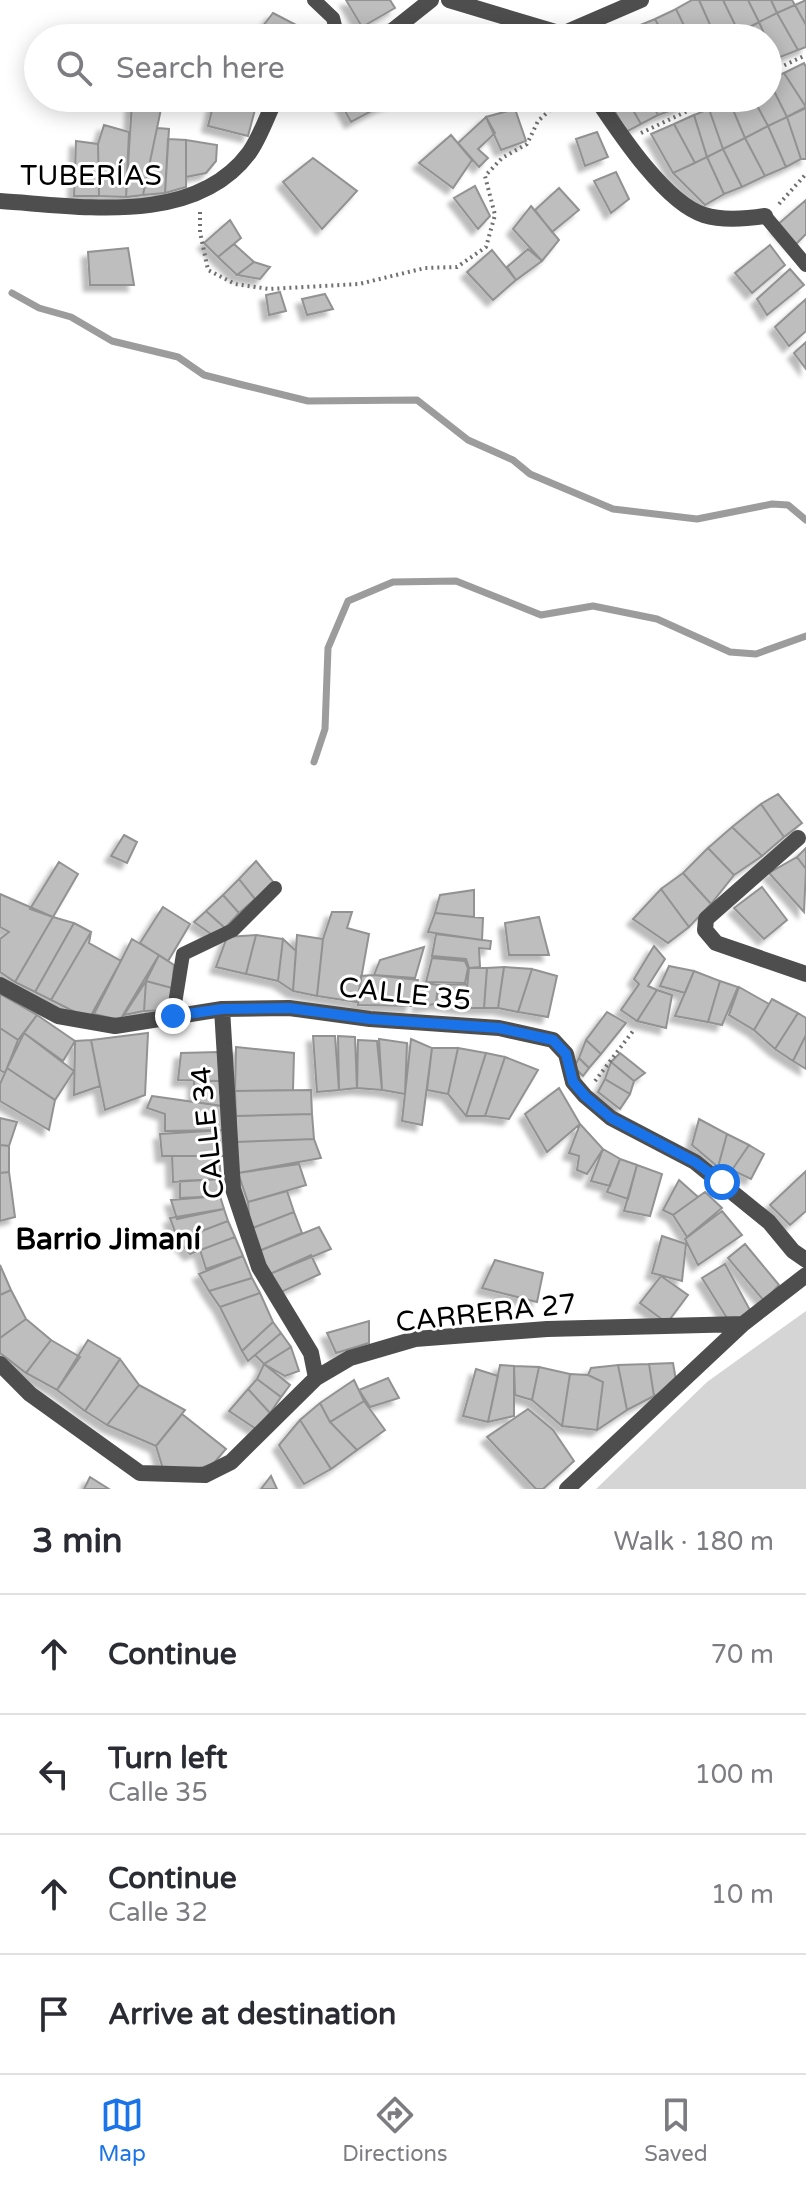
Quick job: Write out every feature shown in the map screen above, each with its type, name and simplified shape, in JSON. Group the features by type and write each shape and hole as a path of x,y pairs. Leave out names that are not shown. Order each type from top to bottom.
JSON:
{"street":[{"path":"401,24 431,0"},
{"path":"449,0 525,24"},
{"path":"589,24 641,0"},
{"name":"TUBERÍAS","path":"0,201 144,207 176,200 230,174 250,152 269,112"},
{"path":"605,112 661,184 702,215 738,220 765,216"},
{"path":"798,838 706,919 705,930 716,943 806,974"},
{"name":"CALLE 35","path":"0,985 58,1016 115,1026 222,1009 289,1008 370,1019 499,1028 553,1040 561,1046 573,1082 585,1096"},
{"name":"CALLE 34","path":"222,1009 233,1189 259,1267 311,1353 316,1378"},
{"path":"585,1096 611,1118 695,1162 769,1222 793,1251 806,1260"},
{"path":"567,1489 743,1324 806,1275"},
{"name":"CARRERA 27","path":"0,1364 30,1394 140,1473 205,1475 231,1462 316,1378 350,1358 415,1339 547,1329 743,1324"}],"lane":[{"path":"314,0 333,18 334,24"},
{"path":"765,216 806,265"},
{"path":"173,1016 183,954 233,930 275,888"}],"path":[{"path":"782,66 806,55"},
{"path":"201,190 200,232 208,270 235,284 269,289 359,284 425,268 457,267 486,247 495,215 485,176 502,158 527,144 538,121 548,112"},
{"path":"625,141 686,112"},
{"path":"765,216 806,174"},
{"path":"585,1096 633,1031"}],"shaded area":[{"path":"806,1311 806,1489 596,1489 707,1382"}],"building":[{"path":"346,0 390,0 395,8 367,24 360,24"},
{"path":"692,0 699,0 710,24 683,24 676,9"},
{"path":"699,0 723,0 735,24 710,24"},
{"path":"723,0 748,0 759,22 735,24"},
{"path":"748,0 771,0 777,13 759,22"},
{"path":"771,0 792,0 795,5 777,13"},
{"path":"806,0 806,25 795,5"},
{"path":"795,5 806,25 806,47 798,50 777,13"},
{"path":"676,9 683,24 658,24 655,19"},
{"path":"273,13 294,24 264,24"},
{"path":"777,13 798,50 782,56 782,24 759,22"},
{"path":"804,63 806,67 806,107 784,73"},
{"path":"782,74 806,107 787,117 782,107"},
{"path":"782,107 787,117 768,126 760,112 782,112"},
{"path":"806,108 806,159 801,159 787,117"},
{"path":"131,112 160,112 143,195 126,197"},
{"path":"212,112 254,112 248,136 208,126"},
{"path":"346,112 370,112 351,122"},
{"path":"516,112 526,141 501,150 486,117"},
{"path":"615,112 634,112 641,124 626,132"},
{"path":"634,112 656,112 658,115 641,124"},
{"path":"710,112 734,112 745,138 723,149"},
{"path":"710,112 723,149 707,157 694,115"},
{"path":"734,112 760,112 768,126 745,138"},
{"path":"694,115 707,157 695,163 674,124"},
{"path":"486,117 495,133 478,149 488,158 479,167 458,143"},
{"path":"787,117 801,159 786,167 768,126"},
{"path":"674,124 695,163 673,173 651,134"},
{"path":"104,125 129,132 126,197 99,196 98,144"},
{"path":"768,126 786,167 765,176 745,138"},
{"path":"157,128 169,129 165,193 143,195"},
{"path":"597,132 608,157 585,166 576,139"},
{"path":"451,135 472,160 453,188 419,163"},
{"path":"745,138 765,176 742,187 723,149"},
{"path":"168,139 186,140 186,187 165,193"},
{"path":"186,140 217,145 216,161 206,173 186,177"},
{"path":"76,141 98,144 99,196 74,196"},
{"path":"723,149 742,187 724,194 707,157"},
{"path":"707,157 724,194 705,205 673,173"},
{"path":"313,158 357,191 322,229 283,182"},
{"path":"616,172 629,199 611,213 594,181"},
{"path":"475,186 490,216 478,229 454,198"},
{"path":"559,188 579,210 552,232 535,210"},
{"path":"806,200 806,234 795,245 776,226"},
{"path":"531,206 559,240 542,261 513,229"},
{"path":"230,220 241,238 218,257 204,243"},
{"path":"234,244 254,262 237,275 218,257"},
{"path":"770,245 785,265 752,293 735,273"},
{"path":"128,248 134,285 90,285 88,252"},
{"path":"528,249 542,261 516,280 507,267"},
{"path":"492,250 516,280 493,300 467,272"},
{"path":"254,262 270,267 260,279 237,275"},
{"path":"790,269 804,285 767,315 757,299"},
{"path":"280,292 286,311 269,315 266,295"},
{"path":"325,294 333,309 307,315 302,299"},
{"path":"806,299 806,331 789,346 775,327"},
{"path":"806,342 806,369 794,353"},
{"path":"778,794 802,823 784,837 761,804"},
{"path":"761,804 784,837 762,856 732,827"},
{"path":"732,827 762,856 734,875 708,848"},
{"path":"124,835 137,842 127,863 111,856"},
{"path":"708,848 734,875 711,904 683,873"},
{"path":"806,848 806,869 797,857"},
{"path":"797,857 806,869 804,912 769,873"},
{"path":"256,861 275,884 255,899 239,879"},
{"path":"59,862 78,874 53,917 30,909"},
{"path":"683,873 711,904 689,927 661,889"},
{"path":"239,879 255,899 239,913 223,895"},
{"path":"762,887 787,920 764,939 734,908"},
{"path":"661,889 689,927 668,943 633,919"},
{"path":"474,890 474,917 435,913 440,895"},
{"path":"0,894 53,917 15,982 0,972 0,939 9,932 0,927"},
{"path":"223,895 239,913 225,928 206,911"},
{"path":"163,907 190,924 168,961 140,943"},
{"path":"206,911 225,928 215,937 194,922"},
{"path":"332,912 352,912 347,928 369,934 357,1002 317,996 323,939"},
{"path":"435,913 483,918 482,940 428,932"},
{"path":"53,917 74,923 35,992 15,982"},
{"path":"539,917 549,955 509,955 505,923"},
{"path":"74,923 91,932 51,1000 35,992"},
{"path":"91,932 89,943 121,961 89,1019 51,1000"},
{"path":"436,934 491,941 490,949 479,948 480,967 469,968 466,959 432,956"},
{"path":"256,935 283,939 278,981 246,974"},
{"path":"256,935 246,974 216,967 227,937"},
{"path":"297,935 323,939 317,996 293,991"},
{"path":"132,939 159,955 120,1020 94,1014"},
{"path":"283,939 296,951 293,991 278,981"},
{"path":"654,946 665,959 648,986 657,990 637,1021 621,1010 639,984 634,979"},
{"path":"424,947 415,978 374,975 380,960"},
{"path":"159,955 174,965 172,988 146,981"},
{"path":"432,958 465,961 468,968 465,983 426,982"},
{"path":"669,966 694,971 685,993 660,986"},
{"path":"504,967 532,969 518,1012 498,1008"},
{"path":"504,967 498,1008 484,1008 487,968"},
{"path":"469,968 487,968 484,1008 465,1008"},
{"path":"532,969 557,976 548,1017 518,1012"},
{"path":"694,971 720,981 708,1022 675,1016"},
{"path":"361,976 418,980 411,1006 358,1005"},
{"path":"146,981 172,988 169,1010 144,1011"},
{"path":"146,981 144,1011 124,1015"},
{"path":"720,981 738,987 722,1025 708,1022"},
{"path":"425,983 438,985 436,1004 418,1006"},
{"path":"467,984 465,1008 436,1004 438,985"},
{"path":"739,987 769,1004 754,1030 729,1015"},
{"path":"657,990 672,995 666,1028 637,1021"},
{"path":"0,994 37,1015 18,1040 0,1028"},
{"path":"772,999 798,1013 775,1049 754,1030"},
{"path":"607,1012 626,1023 601,1054 586,1040"},
{"path":"798,1013 806,1018 806,1035 793,1061 775,1049"},
{"path":"37,1015 75,1041 63,1061 24,1033"},
{"path":"0,1028 18,1040 5,1073 0,1070"},
{"path":"24,1033 74,1071 55,1100 7,1068"},
{"path":"148,1033 145,1095 105,1110 91,1040"},
{"path":"806,1035 806,1069 793,1061"},
{"path":"313,1036 335,1036 339,1090 317,1092"},
{"path":"338,1036 355,1037 357,1088 339,1090"},
{"path":"379,1039 407,1043 405,1094 382,1090"},
{"path":"411,1039 432,1048 422,1125 402,1121"},
{"path":"91,1040 100,1086 74,1095 75,1041"},
{"path":"358,1040 377,1041 382,1090 357,1088"},
{"path":"586,1040 601,1054 589,1068 579,1058"},
{"path":"236,1047 294,1053 293,1090 235,1091"},
{"path":"432,1048 458,1048 448,1094 427,1090"},
{"path":"458,1048 486,1053 466,1116 448,1094"},
{"path":"218,1052 220,1081 178,1080 181,1053"},
{"path":"486,1053 505,1057 485,1116 466,1116"},
{"path":"620,1053 645,1073 634,1081 611,1062"},
{"path":"505,1057 538,1070 509,1119 485,1116"},
{"path":"579,1058 589,1068 583,1076 574,1067"},
{"path":"611,1062 634,1081 630,1094 605,1079"},
{"path":"7,1068 55,1100 49,1130 0,1101 0,1084"},
{"path":"605,1079 630,1094 620,1109 598,1092"},
{"path":"194,1081 220,1081 222,1106 194,1102"},
{"path":"559,1088 580,1124 547,1152 525,1114"},
{"path":"311,1090 312,1114 236,1116 235,1091"},
{"path":"152,1096 222,1106 224,1130 165,1131 165,1114 147,1108"},
{"path":"312,1114 314,1139 236,1142 236,1116"},
{"path":"0,1118 17,1122 9,1146 0,1145"},
{"path":"699,1119 727,1134 718,1167 692,1145"},
{"path":"580,1124 603,1149 587,1174 577,1170 579,1156 569,1153"},
{"path":"224,1130 226,1156 162,1156 160,1134"},
{"path":"727,1134 749,1145 732,1170 718,1167"},
{"path":"314,1139 321,1158 238,1173 236,1142"},
{"path":"0,1145 9,1146 9,1172 0,1173"},
{"path":"749,1145 764,1154 751,1179 732,1170"},
{"path":"603,1149 620,1159 610,1186 591,1181"},
{"path":"172,1156 219,1156 221,1179 173,1182"},
{"path":"620,1159 637,1165 628,1199 607,1192"},
{"path":"299,1164 306,1185 248,1202 238,1173"},
{"path":"637,1165 662,1174 650,1216 624,1211"},
{"path":"806,1171 806,1211 790,1225 770,1205"},
{"path":"9,1172 15,1217 0,1221 0,1173"},
{"path":"221,1179 220,1196 180,1198 180,1181"},
{"path":"679,1180 698,1197 673,1215 663,1210"},
{"path":"287,1191 294,1212 250,1229 248,1202"},
{"path":"705,1192 722,1208 687,1237 673,1215"},
{"path":"220,1196 224,1209 177,1219 171,1200"},
{"path":"224,1209 228,1221 178,1240 170,1218"},
{"path":"722,1211 742,1235 698,1265 685,1239"},
{"path":"294,1212 302,1233 259,1251 250,1229"},
{"path":"228,1221 235,1237 190,1254 178,1240"},
{"path":"319,1227 331,1249 270,1274 259,1251"},
{"path":"662,1236 686,1244 682,1281 652,1273"},
{"path":"235,1237 243,1256 206,1269 200,1250"},
{"path":"745,1244 779,1285 764,1301 728,1258"},
{"path":"311,1255 320,1274 279,1293 270,1274"},
{"path":"243,1256 252,1278 209,1291 199,1274"},
{"path":"495,1260 543,1273 537,1302 482,1288"},
{"path":"725,1264 751,1312 730,1323 702,1278"},
{"path":"0,1265 11,1290 0,1295"},
{"path":"661,1276 688,1295 667,1323 640,1303"},
{"path":"252,1278 260,1293 220,1307 209,1291"},
{"path":"11,1290 26,1319 0,1338 0,1295"},
{"path":"260,1293 273,1322 242,1351 220,1307"},
{"path":"26,1319 51,1340 26,1373 0,1353 0,1338"},
{"path":"369,1321 369,1343 336,1353 327,1333"},
{"path":"273,1322 281,1333 248,1361 242,1351"},
{"path":"281,1333 291,1347 264,1364 255,1355"},
{"path":"51,1340 80,1357 57,1390 26,1373"},
{"path":"88,1340 120,1359 85,1411 57,1390"},
{"path":"291,1347 299,1371 285,1376 264,1364"},
{"path":"120,1359 139,1385 107,1425 85,1411"},
{"path":"673,1363 677,1386 654,1396 649,1364"},
{"path":"264,1364 290,1385 281,1397 257,1379"},
{"path":"649,1364 654,1396 627,1410 618,1365"},
{"path":"500,1365 514,1366 514,1416 488,1422"},
{"path":"618,1365 627,1410 597,1430 603,1382 588,1375 591,1368"},
{"path":"514,1366 539,1367 532,1400 515,1395"},
{"path":"539,1367 570,1374 562,1426 532,1400"},
{"path":"476,1369 498,1376 488,1422 463,1416"},
{"path":"570,1374 588,1375 603,1382 597,1430 562,1426"},
{"path":"388,1378 399,1398 370,1407 359,1390"},
{"path":"257,1379 281,1397 270,1413 248,1389"},
{"path":"354,1380 364,1401 330,1422 320,1403"},
{"path":"139,1385 185,1410 156,1446 107,1425"},
{"path":"248,1389 270,1413 256,1429 229,1411"},
{"path":"364,1401 385,1430 357,1450 330,1422"},
{"path":"320,1403 330,1422 357,1450 331,1469 300,1420"},
{"path":"528,1409 553,1430 574,1461 543,1489 536,1489 487,1437"},
{"path":"182,1414 226,1449 213,1464 190,1471 163,1469 156,1446"},
{"path":"300,1420 331,1469 304,1484 279,1445"},
{"path":"271,1476 277,1489 261,1489"},
{"path":"90,1477 109,1489 84,1489"}],"waterway":[{"path":"12,293 39,308 71,317 112,341 178,357 204,375 308,401 417,400 468,440 513,460 530,474 613,509 697,519 772,504 788,505 806,520"},
{"path":"314,762 325,729 328,648 348,601 393,582 456,581 541,615 593,606 657,619 730,652 756,654 806,636"}],"district":[{"name":"Barrio Jimaní","path":"108,1239"}],"route":[{"path":"173,1016 222,1009 289,1008 370,1019 499,1028 553,1040 566,1054 573,1082 611,1118 695,1162 722,1182"}]}
